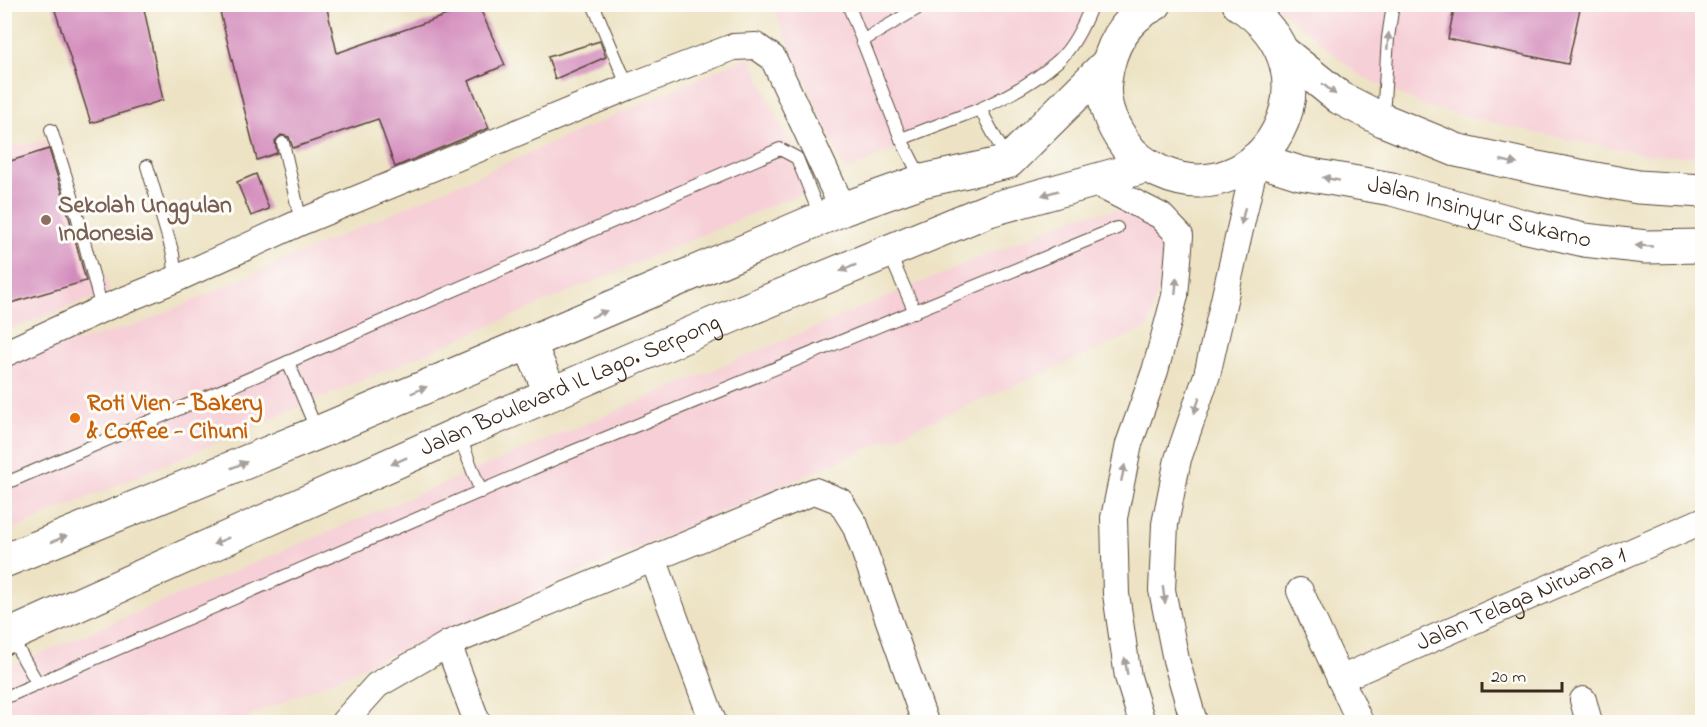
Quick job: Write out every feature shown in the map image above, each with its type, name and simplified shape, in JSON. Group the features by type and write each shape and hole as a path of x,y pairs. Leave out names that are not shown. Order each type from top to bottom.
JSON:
{"main road":[{"path":"1155,4 1129,23 1115,42 1107,64 1104,87 1107,110 1116,132 1129,151 1147,166 1168,176 1191,180 1214,179 1237,172 1256,159 1272,142 1284,122 1290,99 1289,75 1284,53 1272,32 1256,15 1239,4"},
{"path":"1284,53 1340,98 1383,120 1456,150 1526,166 1638,186 1702,191"},
{"path":"4,561 317,433 832,214 922,181 1008,162 1107,64"},
{"name":"Jalan Insinyur Sukarno","path":"1256,159 1300,173 1392,189 1523,226 1584,240 1646,247 1702,246"},
{"name":"Jalan Boulevard IL Lago. Serpong","path":"8,637 458,434 734,315 988,210 1147,166"},
{"path":"529,344 551,394"}],"street":[{"path":"4,354 301,222 628,87 733,47 756,46 773,58 832,214"},
{"path":"1194,723 1176,660 1162,590 1165,524 1178,459 1207,375 1256,159"},
{"path":"1092,181 1161,216 1180,236 1175,296 1155,371 1129,444 1114,518 1116,594 1128,676 1142,723"},
{"path":"344,723 377,685 448,644 815,491 840,501 855,525 925,723"},
{"name":"Jalan Telaga Nirwana 1","path":"1340,679 1702,524"},
{"path":"653,558 713,723"},
{"path":"1300,591 1360,723"},
{"path":"448,644 477,723"}],"lane":[{"path":"592,4 628,87"},
{"path":"848,4 901,139 922,181"},
{"path":"862,41 925,4"},
{"path":"901,139 980,109 1014,93 1060,58 1084,24 1092,4"},
{"path":"1383,120 1388,38 1393,4"},
{"path":"980,109 1008,162"},
{"path":"51,130 72,196 102,309"},
{"path":"283,143 301,222"},
{"path":"4,484 780,149 797,158 832,214"},
{"path":"147,166 173,254 176,279"},
{"path":"4,698 557,458 1117,228"},
{"path":"888,252 915,312"},
{"path":"288,362 317,433"},
{"path":"458,434 481,492"},
{"path":"8,637 38,684"}],"shaded area":[{"path":"772,5 1102,5 1082,46 1025,91 845,171"},
{"path":"1275,5 1702,5 1702,156 1650,155 1545,135 1424,106 1358,74"},
{"path":"750,56 810,189 5,533 4,367 39,352 137,325"},
{"name":"Sekolah Unggulan Indonesia","path":"4,131 10,148 62,137 110,292 7,330 4,318"},
{"path":"1123,209 1153,229 1165,258 1149,327 236,722 5,722 5,668 1081,215"}],"building":[{"path":"53,4 143,4 163,100 91,123"},
{"path":"218,4 326,4 337,53 450,14 445,4 478,4 505,65 469,81 489,128 395,167 378,119 293,148 289,137 281,135 275,141 277,153 257,160"},
{"path":"1455,4 1581,4 1568,64 1448,39"},
{"path":"600,41 606,57 555,79 548,57"},
{"name":"Sekolah Unggulan Indonesia","path":"49,149 86,281 4,305 4,163"},
{"path":"256,174 269,209 251,216 237,182"}],"place":[{"name":"Sekolah Unggulan Indonesia","path":"46,220"},
{"name":"Roti Vien - Bakery & Coffee - Cihuni","path":"75,418"}]}
